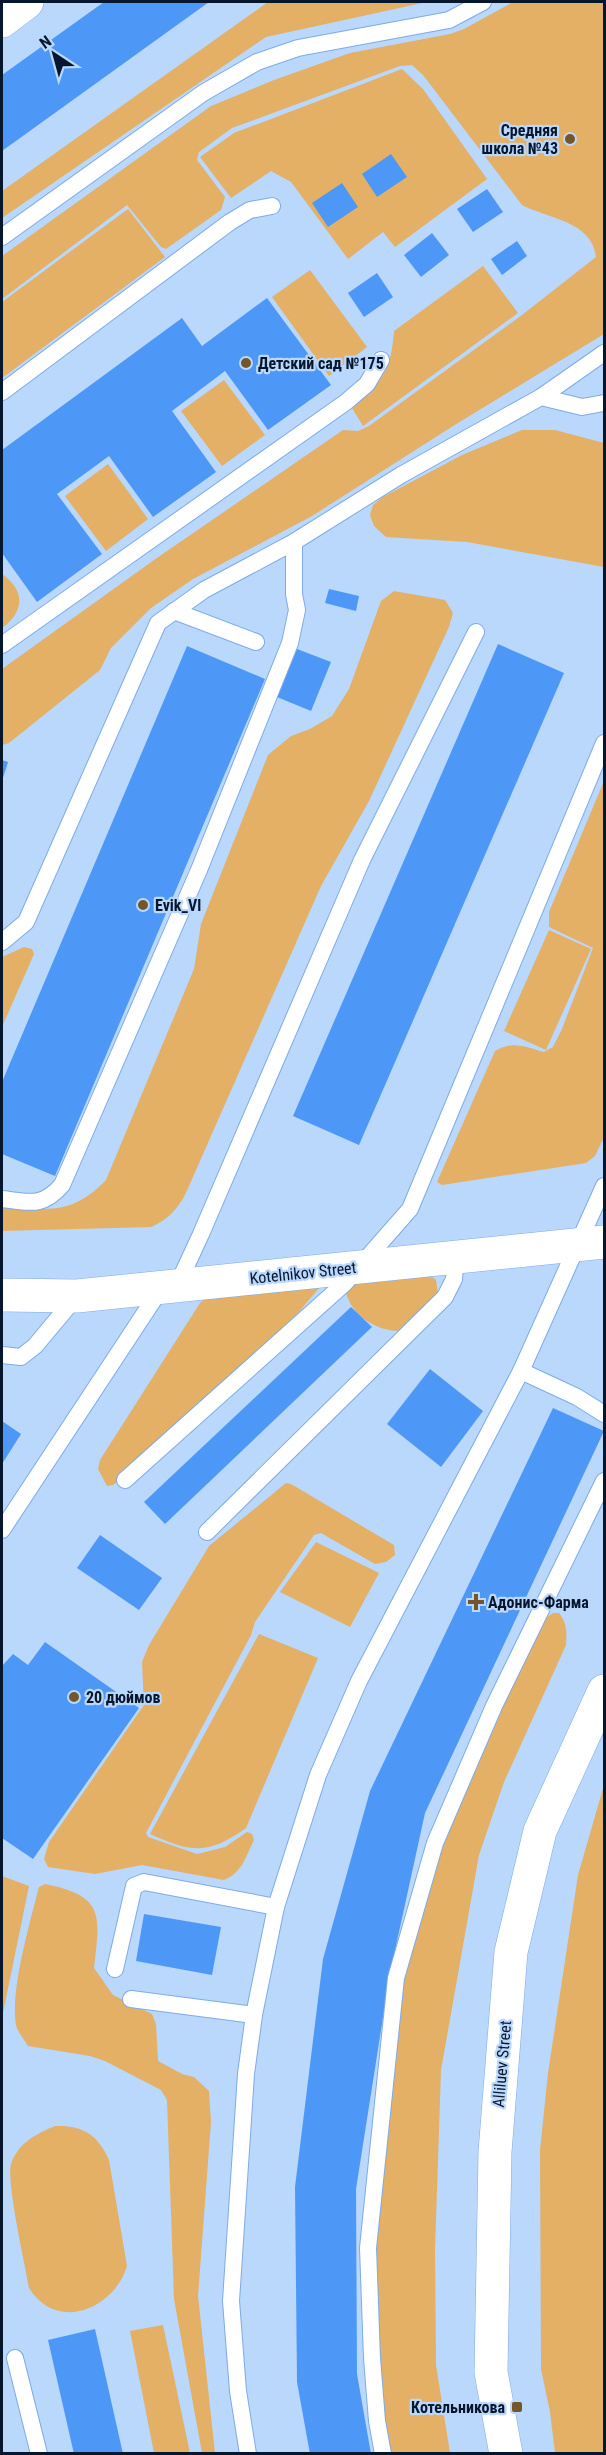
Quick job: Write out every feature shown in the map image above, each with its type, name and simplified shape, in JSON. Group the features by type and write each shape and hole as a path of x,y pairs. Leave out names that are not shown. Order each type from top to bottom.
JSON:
{"main road":[{"path":"2,21 27,2"},
{"name":"Kotelnikov Street","path":"2,1295 77,1296 590,1243"},
{"name":"Alliluev Street","path":"506,2454 491,2373 495,2152 511,1952 540,1831 604,1691"}],"lane":[{"path":"2,237 203,93 257,62 298,48 449,20 483,2"},
{"path":"2,392 230,222 250,210 272,206"},
{"path":"2,942 26,922 158,623 204,590 294,542 401,475 542,397 604,353"},
{"path":"2,645 346,402 367,384 381,360"},
{"path":"542,397 582,407 604,403"},
{"path":"2,1199 35,1203 51,1197 62,1185 198,870 290,643 297,610 294,594 294,542"},
{"path":"174,611 256,642"},
{"path":"2,1530 169,1286 201,1234 362,860 476,632"},
{"path":"125,1480 345,1283 410,1209 604,743"},
{"path":"248,2454 238,2391 231,2301 246,2074 254,2015 276,1907 318,1775 359,1681 545,1322 590,1243 604,1186"},
{"path":"207,1532 445,1297 454,1279 456,1257"},
{"path":"2,1355 21,1357 35,1346 77,1296"},
{"path":"521,1371 577,1397 604,1414"},
{"path":"383,2454 377,2421 372,2358 368,2248 396,1978 435,1843 494,1706 604,1481"},
{"path":"115,1969 134,1886 144,1882 276,1907"},
{"path":"131,1999 254,2015"},
{"path":"15,2358 39,2454"}],"shaded area":[{"path":"268,2 427,2 266,37 2,218 2,191"},
{"path":"513,2 604,2 604,334 312,516 193,579 151,608 111,648 100,670 9,743 2,745 2,669 154,560 343,430 358,431 369,426 522,315 596,257 593,245 578,228 522,205 423,75 412,65 400,66 232,128 199,152 197,160 225,197 221,210 166,249 161,247 127,205 2,299 2,256 211,106 274,80 350,53 450,34 464,29"},
{"path":"402,69 423,89 487,179 395,247 383,232 348,259 291,182 271,171 231,198 200,157 234,133"},
{"path":"128,209 165,257 2,378 2,302"},
{"path":"483,266 518,313 363,426 352,408 371,391 383,375 393,345 394,331"},
{"path":"310,270 367,347 329,376 272,297"},
{"path":"224,380 265,435 222,466 181,411"},
{"path":"522,430 555,430 604,443 604,567 467,542 386,537 374,526 370,515 373,505 383,497 462,455"},
{"path":"108,464 148,519 106,551 65,496"},
{"path":"2,574 15,587 19,601 15,615 2,628"},
{"path":"394,591 445,600 453,613 449,627 369,801 321,886 182,1201 166,1218 151,1227 2,1231 2,1208 46,1209 70,1205 93,1192 106,1180 194,969 201,924 268,755 291,736 310,729 332,716 349,689 381,601"},
{"path":"604,781 604,1137 595,1156 586,1163 442,1185 437,1182 495,1051 513,1045 544,1052 553,1047 562,1029 593,948 549,927 549,912"},
{"path":"549,930 591,949 546,1050 504,1031"},
{"path":"24,947 32,949 34,954 2,1027 2,957"},
{"path":"425,1271 436,1280 438,1294 399,1331 373,1325 366,1320 353,1308 346,1292 352,1284"},
{"path":"320,1283 319,1288 298,1313 123,1478 107,1486 98,1469 100,1460 200,1303 207,1297"},
{"path":"286,1483 394,1545 395,1555 386,1562 375,1564 321,1533 314,1535 255,1622 251,1635 146,1833 148,1837 197,1854 225,1847 247,1832 252,1834 254,1840 243,1863 235,1873 224,1880 142,1865 95,1874 48,1867 44,1859 49,1842 144,1705 142,1662 149,1645 209,1546"},
{"path":"316,1542 379,1573 350,1627 280,1592"},
{"path":"553,1613 559,1613 564,1620 566,1645 504,1782 479,1855 441,2070 435,2250 436,2365 450,2453 388,2454 381,2423 372,2250 401,1989 438,1846 544,1619"},
{"path":"259,1634 318,1658 246,1828 221,1843 200,1848 177,1845 150,1834"},
{"path":"604,1785 604,2453 555,2453 550,2412 541,2369 540,2150 548,2073 578,1875"},
{"path":"2,1876 29,1886 2,2018"},
{"path":"45,1884 65,1889 88,1902 97,1921 94,1968 113,1995 152,2014 156,2024 158,2061 182,2074 194,2077 209,2091 211,2122 198,2296 215,2453 202,2453 174,2299 167,2100 161,2090 105,2061 90,2056 28,2046 16,2025 16,1994 22,1956 39,1887"},
{"path":"55,2126 74,2127 88,2133 105,2151 109,2160 127,2266 120,2281 98,2304 84,2310 69,2312 54,2310 41,2302 29,2288 11,2187 11,2164 18,2150 35,2136"},
{"path":"163,2325 190,2453 154,2453 130,2331"}],"building":[{"path":"104,2 209,2 2,151 2,75"},
{"path":"391,154 407,177 377,197 362,174"},
{"path":"342,183 358,207 328,227 312,203"},
{"path":"487,189 503,212 473,232 457,209"},
{"path":"432,233 449,255 421,277 404,255"},
{"path":"517,241 527,256 502,275 491,259"},
{"path":"377,273 393,297 364,317 348,293"},
{"path":"267,298 331,385 268,430 225,371 172,411 216,472 153,517 109,456 57,494 102,554 37,602 2,553 2,450 182,318 202,346"},
{"path":"329,589 359,596 356,611 325,603"},
{"path":"498,644 564,673 359,1145 293,1116"},
{"path":"187,646 265,679 55,1176 2,1154 2,1082"},
{"path":"297,649 331,662 311,711 277,697"},
{"path":"2,760 8,762 2,781"},
{"path":"351,1307 372,1327 165,1524 144,1502"},
{"path":"430,1369 483,1411 441,1467 387,1424"},
{"path":"553,1408 604,1431 425,1813 390,1973 356,2189 357,2374 371,2454 310,2454 297,2382 295,2187 323,1959 370,1791"},
{"path":"2,1421 21,1434 2,1464"},
{"path":"100,1535 162,1578 139,1610 77,1568"},
{"path":"45,1642 139,1708 33,1859 2,1838 2,1666 13,1654 28,1665"},
{"path":"144,1914 221,1927 212,1975 136,1961"},
{"path":"95,2329 123,2454 74,2454 48,2340"}],"place":[{"name":"Средняя школа №43","path":"570,139"},
{"name":"Детский сад №175","path":"246,363"},
{"name":"Evik_Vl","path":"143,905"},
{"name":"Адонис-Фарма","path":"476,1602"},
{"name":"20 дюймов","path":"74,1697"},
{"name":"Котельникова","path":"517,2407"}]}
